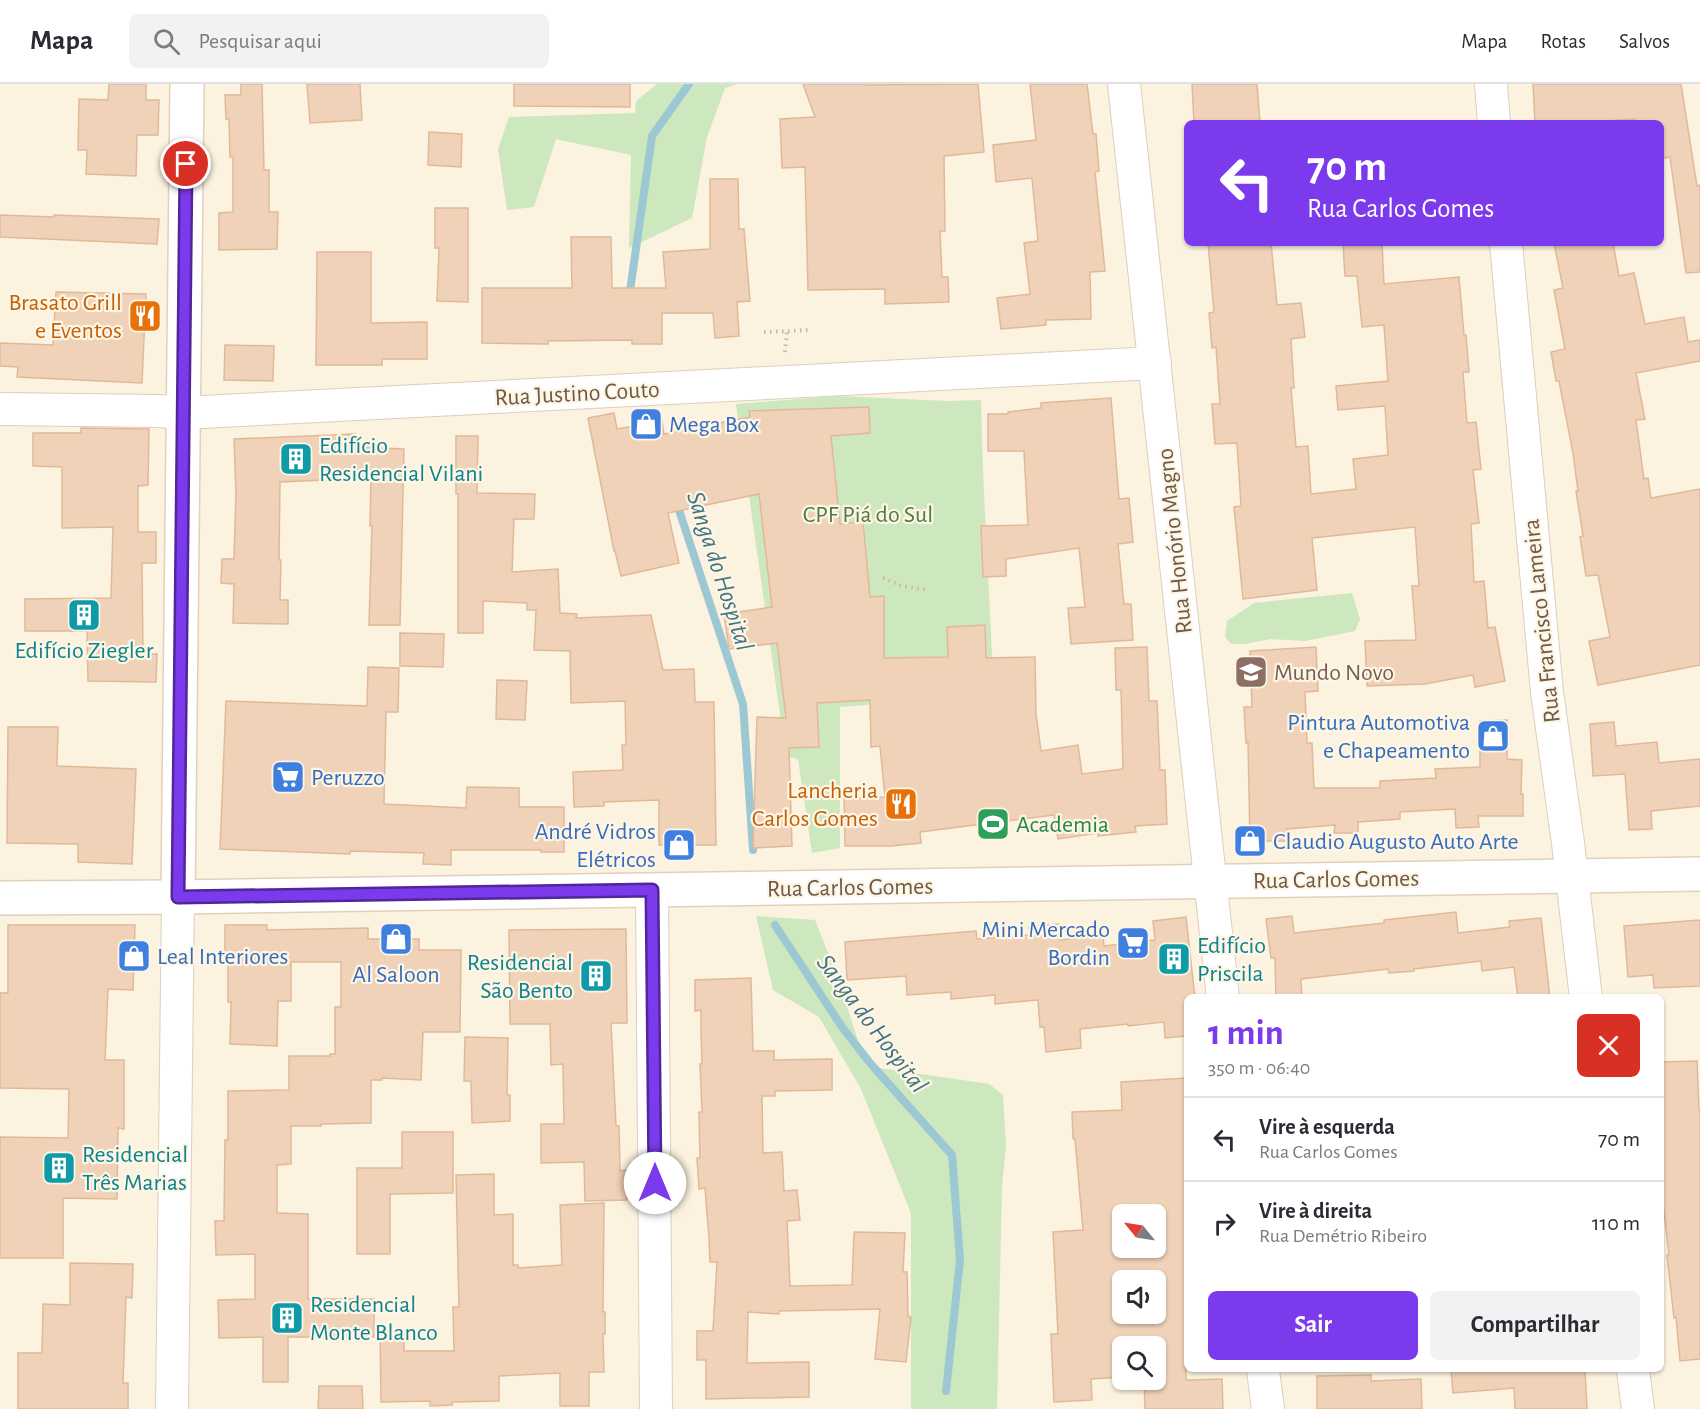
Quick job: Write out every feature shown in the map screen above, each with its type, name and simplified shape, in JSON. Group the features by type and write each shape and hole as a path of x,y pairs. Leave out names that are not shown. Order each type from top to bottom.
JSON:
{"street":[{"path":"172,1409 187,84"},
{"name":"Rua Honório Magno","path":"1124,84 1224,994"},
{"path":"1491,84 1494,120"},
{"name":"Rua Francisco Lameira","path":"1506,246 1547,692 1585,994"},
{"name":"Rua Justino Couto","path":"0,410 183,413 1155,363"},
{"name":"Rua Carlos Gomes","path":"0,898 1700,874"},
{"path":"652,890 656,1409"},
{"path":"1263,1372 1268,1409"},
{"path":"1633,1372 1638,1409"}],"path":[{"path":"764,332 810,330"},
{"path":"785,352 787,331"},
{"path":"883,578 902,586 927,590"}],"green space":[{"path":"657,84 737,84 725,88 707,137 692,218 629,248 631,155 556,139 534,207 507,210 498,149 509,117 635,113 636,101"},
{"name":"CPF Piá do Sul","path":"837,396 948,401 981,400 994,695 840,707 840,848 812,853 798,759 784,756 736,404"},
{"path":"1352,593 1360,619 1355,631 1305,641 1270,639 1245,644 1231,644 1225,637 1227,621 1254,603"},
{"path":"756,916 815,920 838,978 866,1066 989,1084 1003,1095 1006,1145 1002,1186 997,1409 911,1409 911,1213 861,1089 819,1017 773,990"}],"building":[{"path":"109,84 146,84 146,100 159,100 158,135 137,135 136,176 86,174 87,150 78,150 79,99 108,100"},
{"path":"241,84 262,84 264,170 269,170 269,212 278,212 277,249 219,250 219,213 233,212 233,157 230,157 229,119 226,119 225,95 241,95"},
{"path":"307,84 360,84 362,120 310,123"},
{"path":"514,84 630,84 630,107 514,106"},
{"path":"803,84 978,84 984,152 944,156 945,231 940,231 942,277 948,277 949,302 885,304 885,289 808,290 805,167 782,168 780,119 815,117"},
{"path":"1030,84 1087,84 1093,134 1096,134 1099,171 1095,172 1105,271 1090,272 1091,319 1046,320 1046,325 1001,329 997,298 1030,294 1024,243 1038,241 1032,178 996,182 993,145 1036,140"},
{"path":"1192,84 1257,84 1260,120 1194,120"},
{"path":"1533,84 1681,84 1697,186 1700,185 1700,272 1686,273 1670,157 1664,158 1664,120 1535,120"},
{"path":"429,132 462,134 461,167 428,165"},
{"path":"710,179 738,179 739,229 744,229 750,301 737,302 739,336 715,338 713,313 662,313 662,344 632,344 632,340 548,341 548,344 482,343 482,288 572,288 571,237 611,237 612,288 666,288 663,252 710,249"},
{"path":"435,208 468,208 468,302 437,301 439,248 435,248"},
{"path":"0,215 159,219 157,244 0,237"},
{"path":"1208,246 1271,246 1277,305 1301,303 1305,337 1291,339 1294,388 1291,388 1296,447 1308,446 1311,494 1356,489 1353,459 1388,455 1385,406 1338,410 1336,386 1388,381 1384,325 1362,327 1357,276 1345,276 1343,246 1382,246 1384,284 1459,277 1469,372 1463,372 1467,423 1476,422 1481,469 1473,470 1479,523 1471,524 1474,582 1484,581 1488,628 1495,627 1505,681 1475,687 1473,675 1425,684 1367,686 1365,641 1416,640 1412,586 1419,586 1415,527 1312,538 1317,590 1243,599 1234,507 1241,506 1237,443 1215,444 1212,404 1220,404 1216,347 1212,348 1209,313 1214,312"},
{"path":"1555,246 1614,246 1619,276 1634,273 1645,324 1684,317 1688,342 1700,340 1700,361 1636,373 1645,419 1636,420 1644,479 1648,478 1651,498 1700,489 1700,665 1598,685 1589,641 1610,637 1598,575 1586,576 1580,537 1583,536 1573,453 1551,352 1565,349 1554,290 1563,288"},
{"path":"317,252 371,252 371,323 427,322 427,359 382,359 382,365 316,365"},
{"path":"56,292 146,294 142,383 17,377 18,367 0,366 0,343 53,345"},
{"path":"225,345 274,346 273,381 224,380"},
{"path":"1111,398 1119,499 1129,498 1133,542 1118,544 1124,604 1131,604 1133,640 1071,644 1068,608 1085,607 1079,548 1006,559 1006,576 983,577 981,526 1028,525 1024,451 988,451 988,414 1008,414 1008,412 1041,408 1041,403"},
{"path":"869,407 870,433 831,436 840,524 863,522 870,597 884,596 884,658 948,657 947,627 985,625 986,658 1035,657 1036,714 1041,751 1078,745 1082,774 1123,769 1121,690 1116,690 1115,648 1147,647 1149,701 1157,701 1160,770 1165,770 1167,824 1135,826 1136,832 1098,836 1098,833 1058,839 1054,815 920,832 921,843 845,846 844,799 885,797 880,746 871,747 870,700 817,703 819,747 789,748 792,846 753,848 757,717 786,718 777,643 729,649 724,614 772,607 759,494 668,513 679,563 621,576 588,418 614,413 617,429 662,421 664,434 750,417 749,411"},
{"path":"81,428 149,429 148,485 138,486 138,532 156,532 156,563 142,563 143,654 157,654 156,682 88,681 87,631 25,631 25,599 111,598 113,527 62,528 62,467 33,466 33,433 81,433"},
{"path":"355,434 356,447 404,449 400,625 369,625 371,478 280,482 280,600 288,600 288,624 233,623 234,584 221,583 222,559 234,559 236,494 234,439"},
{"path":"456,436 478,436 477,493 535,494 534,519 514,519 512,572 558,569 560,613 577,614 576,618 651,615 663,670 694,669 695,702 714,702 716,845 659,845 659,800 604,802 604,806 574,807 573,772 623,770 622,745 626,745 625,701 571,703 570,651 534,650 536,610 527,610 527,603 483,601 483,633 458,633"},
{"path":"400,633 444,634 443,667 400,666"},
{"path":"1316,647 1318,691 1305,692 1307,743 1312,743 1314,788 1380,788 1380,781 1436,778 1435,769 1480,767 1480,721 1507,720 1507,759 1522,760 1523,816 1478,816 1479,827 1456,828 1455,809 1400,812 1400,819 1358,822 1358,833 1334,833 1335,825 1287,829 1287,841 1250,841 1248,742 1246,743 1244,707 1252,707 1250,651"},
{"path":"368,667 399,668 398,712 386,712 384,804 466,808 467,787 519,788 519,807 564,807 564,852 451,850 451,865 423,864 424,853 350,851 350,854 220,849 226,701 367,706"},
{"path":"497,680 527,681 525,720 496,719"},
{"path":"1614,722 1616,746 1657,742 1659,763 1700,759 1700,806 1651,811 1652,829 1629,830 1625,774 1593,776 1590,724"},
{"path":"8,727 58,727 57,766 136,769 132,864 78,862 78,844 7,843"},
{"path":"1456,912 1458,933 1510,927 1509,921 1541,918 1550,994 1517,994 1514,967 1482,971 1481,961 1414,969 1414,971 1389,973 1388,969 1301,979 1302,994 1276,994 1275,958 1271,958 1266,919 1292,916 1294,933 1384,923 1384,920"},
{"path":"1186,917 1195,994 1184,994 1184,1036 1165,1038 1164,1022 1080,1029 1081,1048 1046,1052 1044,1027 1040,1027 1038,1000 995,1004 995,995 951,999 951,992 907,995 906,976 847,980 845,942 976,931 977,939 1030,935 1029,927 1058,924 1060,940 1103,935 1104,946 1155,940 1153,921"},
{"path":"1700,920 1700,986 1654,988 1653,975 1628,977 1624,926"},
{"path":"8,925 135,925 133,990 108,989 105,1060 124,1060 124,1129 118,1128 117,1199 63,1198 63,1258 0,1258 0,1137 68,1138 69,1089 0,1088 0,993 8,993"},
{"path":"225,925 267,925 267,930 368,928 368,939 419,939 419,950 461,950 460,1032 423,1032 421,1080 382,1078 382,1080 371,1080 371,1123 291,1126 291,1164 277,1165 277,1213 308,1214 308,1299 374,1299 374,1337 288,1337 288,1382 263,1382 263,1337 219,1338 218,1300 255,1299 255,1254 216,1255 215,1221 224,1221 228,1091 289,1090 289,1056 335,1054 335,1007 341,1007 341,962 291,962 291,1001 278,1001 277,1046 230,1044 231,1002 228,1002"},
{"path":"626,929 627,1023 611,1023 620,1171 626,1170 627,1200 585,1201 584,1162 541,1163 541,1124 564,1124 563,1064 551,1065 550,1024 510,1024 509,930"},
{"path":"751,978 753,1051 774,1051 774,1060 832,1059 832,1090 775,1091 775,1096 762,1096 763,1153 782,1152 784,1191 797,1190 800,1220 787,1221 790,1286 852,1285 854,1232 905,1233 903,1272 907,1272 908,1316 911,1317 906,1362 875,1359 880,1309 779,1311 779,1314 748,1312 747,1363 809,1362 809,1397 706,1399 706,1360 697,1360 697,1331 713,1331 717,1262 710,1262 705,1188 699,1189 697,1158 700,1158 699,1112 702,1112 701,1010 695,1011 695,980"},
{"path":"465,1037 508,1038 507,1095 510,1095 510,1121 472,1123 471,1081 464,1081"},
{"path":"1697,1061 1700,1110 1700,1359 1680,1361 1664,1211 1664,1062"},
{"path":"1184,1078 1184,1372 1186,1372 1186,1380 1222,1379 1223,1409 1145,1409 1144,1390 1166,1390 1166,1336 1112,1336 1112,1378 1091,1379 1092,1400 1054,1402 1051,1334 1058,1334 1053,1232 1083,1230 1072,1112 1122,1110 1121,1082"},
{"path":"402,1132 453,1132 453,1193 390,1194 390,1254 357,1254 357,1168 402,1168"},
{"path":"494,1174 494,1215 513,1214 513,1265 518,1265 518,1268 562,1265 560,1205 604,1203 604,1372 589,1372 589,1406 560,1406 560,1373 499,1376 499,1401 452,1402 452,1405 430,1406 430,1401 381,1402 380,1330 404,1330 404,1351 454,1351 453,1307 459,1307 456,1175"},
{"path":"70,1263 133,1264 132,1298 126,1297 123,1383 128,1383 128,1409 18,1409 18,1353 42,1353 43,1304 70,1305"},
{"path":"1451,1372 1585,1372 1587,1409 1515,1409 1514,1388 1453,1393"},
{"path":"1371,1375 1371,1381 1421,1379 1422,1409 1317,1409 1317,1376"},
{"path":"319,1386 362,1386 363,1409 318,1409"}],"waterway":[{"name":"Sanga do Hospital","path":"629,298 652,136 689,84"},
{"name":"Sanga do Hospital","path":"647,415 653,432"},
{"name":"Sanga do Hospital","path":"676,501 743,704 753,850"},
{"name":"Sanga do Hospital","path":"775,925 842,1027 870,1063 952,1155 960,1260 946,1391"}],"place":[{"name":"Brasato Grill e Eventos","path":"145,316"},
{"name":"Mega Box","path":"646,424"},
{"name":"Edifício Residencial Vilani","path":"296,459"},
{"name":"Edifício Ziegler","path":"84,615"},
{"name":"Mundo Novo","path":"1251,672"},
{"name":"Pintura Automotiva e Chapeamento","path":"1493,736"},
{"name":"Peruzzo","path":"288,777"},
{"name":"Lancheria Carlos Gomes","path":"901,804"},
{"name":"Academia","path":"993,824"},
{"name":"Claudio Augusto Auto Arte","path":"1250,841"},
{"name":"André Vidros Elétricos","path":"679,845"},
{"name":"Al Saloon","path":"396,939"},
{"name":"Mini Mercado Bordin","path":"1133,943"},
{"name":"Leal Interiores","path":"134,956"},
{"name":"Edifício Priscila","path":"1174,959"},
{"name":"Residencial São Bento","path":"596,976"},
{"name":"Residencial Três Marias","path":"59,1168"},
{"name":"Residencial Monte Blanco","path":"287,1318"}],"route":[{"path":"186,164 178,897 652,890 655,1183"}]}
